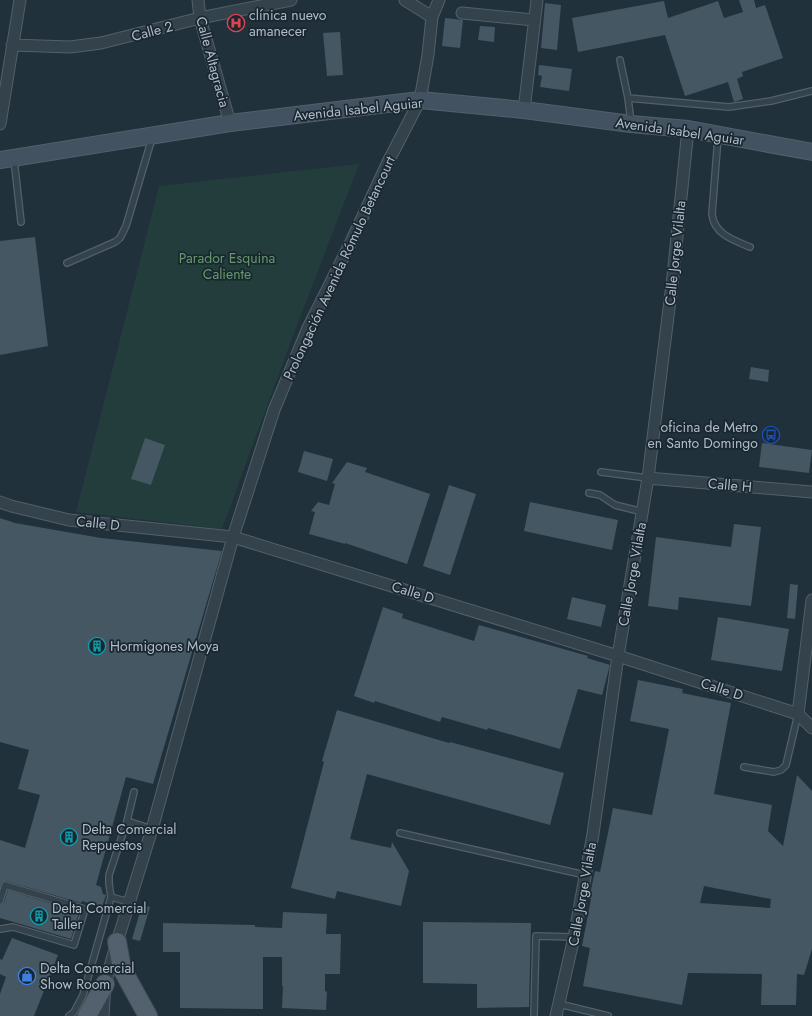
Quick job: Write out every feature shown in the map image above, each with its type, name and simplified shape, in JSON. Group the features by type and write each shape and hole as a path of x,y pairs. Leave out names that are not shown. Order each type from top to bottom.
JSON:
{"main road":[{"name":"Avenida Isabel Aguiar","path":"7,159 230,124 420,100 524,110 631,124 688,129 812,152"},
{"path":"117,942 122,969 148,1016"},
{"path":"87,1016 105,984"}],"street":[{"path":"0,124 20,0"},
{"name":"Calle Altagracia","path":"198,0 200,18 230,124"},
{"name":"Calle 2","path":"12,45 70,47 101,43 200,18 291,0"},
{"path":"405,0 432,17"},
{"name":"Prolongación Avenida Rómulo Betancourt","path":"103,1016 105,984 152,829 233,537 274,410 308,328 350,244 388,162 420,100 428,55 432,17 439,0"},
{"path":"524,110 537,0"},
{"path":"462,13 534,20"},
{"name":"Calle Jorge Vilalta","path":"556,1016 574,937 585,875 618,656 643,512 673,276 688,129"},
{"name":"Calle H","path":"648,478 812,492"},
{"name":"Calle D","path":"0,502 69,520 233,537 618,656 798,714 812,728"},
{"path":"798,714 812,600"}],"lane":[{"path":"620,60 628,98 631,124"},
{"path":"628,98 729,107 771,101 812,91"},
{"path":"718,134 712,214 713,221 716,228 731,240 750,247"},
{"path":"67,263 115,242 120,238 126,226 152,136"},
{"path":"7,159 21,222"},
{"path":"602,472 648,478"},
{"path":"589,493 600,495 615,505 643,512"},
{"path":"744,767 774,772 781,770 786,765 798,714"},
{"path":"69,1016 74,1012 83,995 111,897 109,875 127,821 134,792"},
{"path":"127,821 152,829"},
{"path":"400,833 585,875"},
{"path":"0,901 5,886 84,909 74,945 13,927 0,929"},
{"path":"111,897 129,902"},
{"path":"534,1016 536,936 574,937"},
{"path":"559,1004 608,1016"}],"green space":[{"name":"Parador Esquina Caliente","path":"359,164 291,341 222,529 76,512 159,186"}],"building":[{"path":"739,0 754,0 756,8 765,5 783,58 742,72 743,76 737,79 743,99 734,102 728,82 685,96 665,35 578,52 572,18 664,1 668,18 718,1 724,18 743,12"},
{"path":"545,3 561,5 557,50 541,48"},
{"path":"445,18 463,20 460,48 442,46"},
{"path":"480,26 495,27 494,42 478,40"},
{"path":"340,32 343,75 327,76 323,33"},
{"path":"539,65 572,69 569,91 540,87 542,76 538,75"},
{"path":"35,237 48,346 0,355 0,241"},
{"path":"751,367 769,370 768,382 749,379"},
{"path":"145,438 165,445 151,485 131,479"},
{"path":"762,443 812,450 809,473 759,467"},
{"path":"304,451 333,459 327,481 298,472"},
{"path":"347,462 367,468 365,472 430,494 407,564 345,543 309,534 315,512 311,511 318,502 329,505 335,484 332,483"},
{"path":"449,485 476,494 450,575 423,566"},
{"path":"530,502 618,520 612,550 524,531"},
{"name":"Hormigones Moya","path":"0,518 15,523 101,538 222,551 153,784 126,777 96,885 101,887 103,894 106,895 102,907 82,901 81,903 6,881 2,882 0,887 0,840 25,848 40,795 18,789 29,750 0,742"},
{"path":"734,524 761,527 751,606 679,597 678,610 648,606 656,537 731,547"},
{"path":"790,584 798,585 795,619 787,618"},
{"path":"572,597 606,605 601,627 567,619"},
{"path":"383,607 403,614 402,618 474,641 479,625 588,656 587,658 610,665 602,695 578,689 560,749 488,728 487,730 442,717 440,722 375,701 374,703 354,696"},
{"path":"718,617 789,629 782,671 711,660"},
{"path":"638,680 683,689 682,693 731,703 714,794 772,805 768,831 783,846 797,775 812,791 812,949 804,975 797,974 796,1005 761,1005 762,974 688,973 682,1005 583,986 590,948 582,946 591,899 589,899 595,871 600,872 613,808 652,815 669,729 630,721","holes":["704,886 771,899 770,908 700,903"]},
{"path":"337,710 449,743 450,742 564,773 550,825 367,774 350,839 391,848 392,842 409,871 401,906 337,891 335,899 291,888 324,762 322,761"},
{"name":"Delta Comercial Taller","path":"8,890 79,912 71,939 0,918 0,905 4,903"},
{"path":"142,905 150,907 140,941 132,939"},
{"path":"283,912 327,914 326,934 341,934 340,974 325,974 325,991 327,992 326,1010 282,1008 282,957 263,957 263,1009 180,1008 180,952 163,952 163,923 255,925 255,927 282,928"},
{"path":"423,922 531,923 529,1007 477,1008 477,984 423,983"},
{"name":"Delta Comercial Show Room","path":"12,938 58,955 34,1016 0,1016 0,994 6,977 0,974 0,959 2,960"}],"place":[{"name":"clínica nuevo amanecer","path":"236,23"},
{"name":"oficina de Metro en Santo Domingo","path":"771,435"},
{"name":"Hormigones Moya","path":"97,646"},
{"name":"Delta Comercial Repuestos","path":"69,837"},
{"name":"Delta Comercial Taller","path":"39,916"},
{"name":"Delta Comercial Show Room","path":"27,976"}]}
